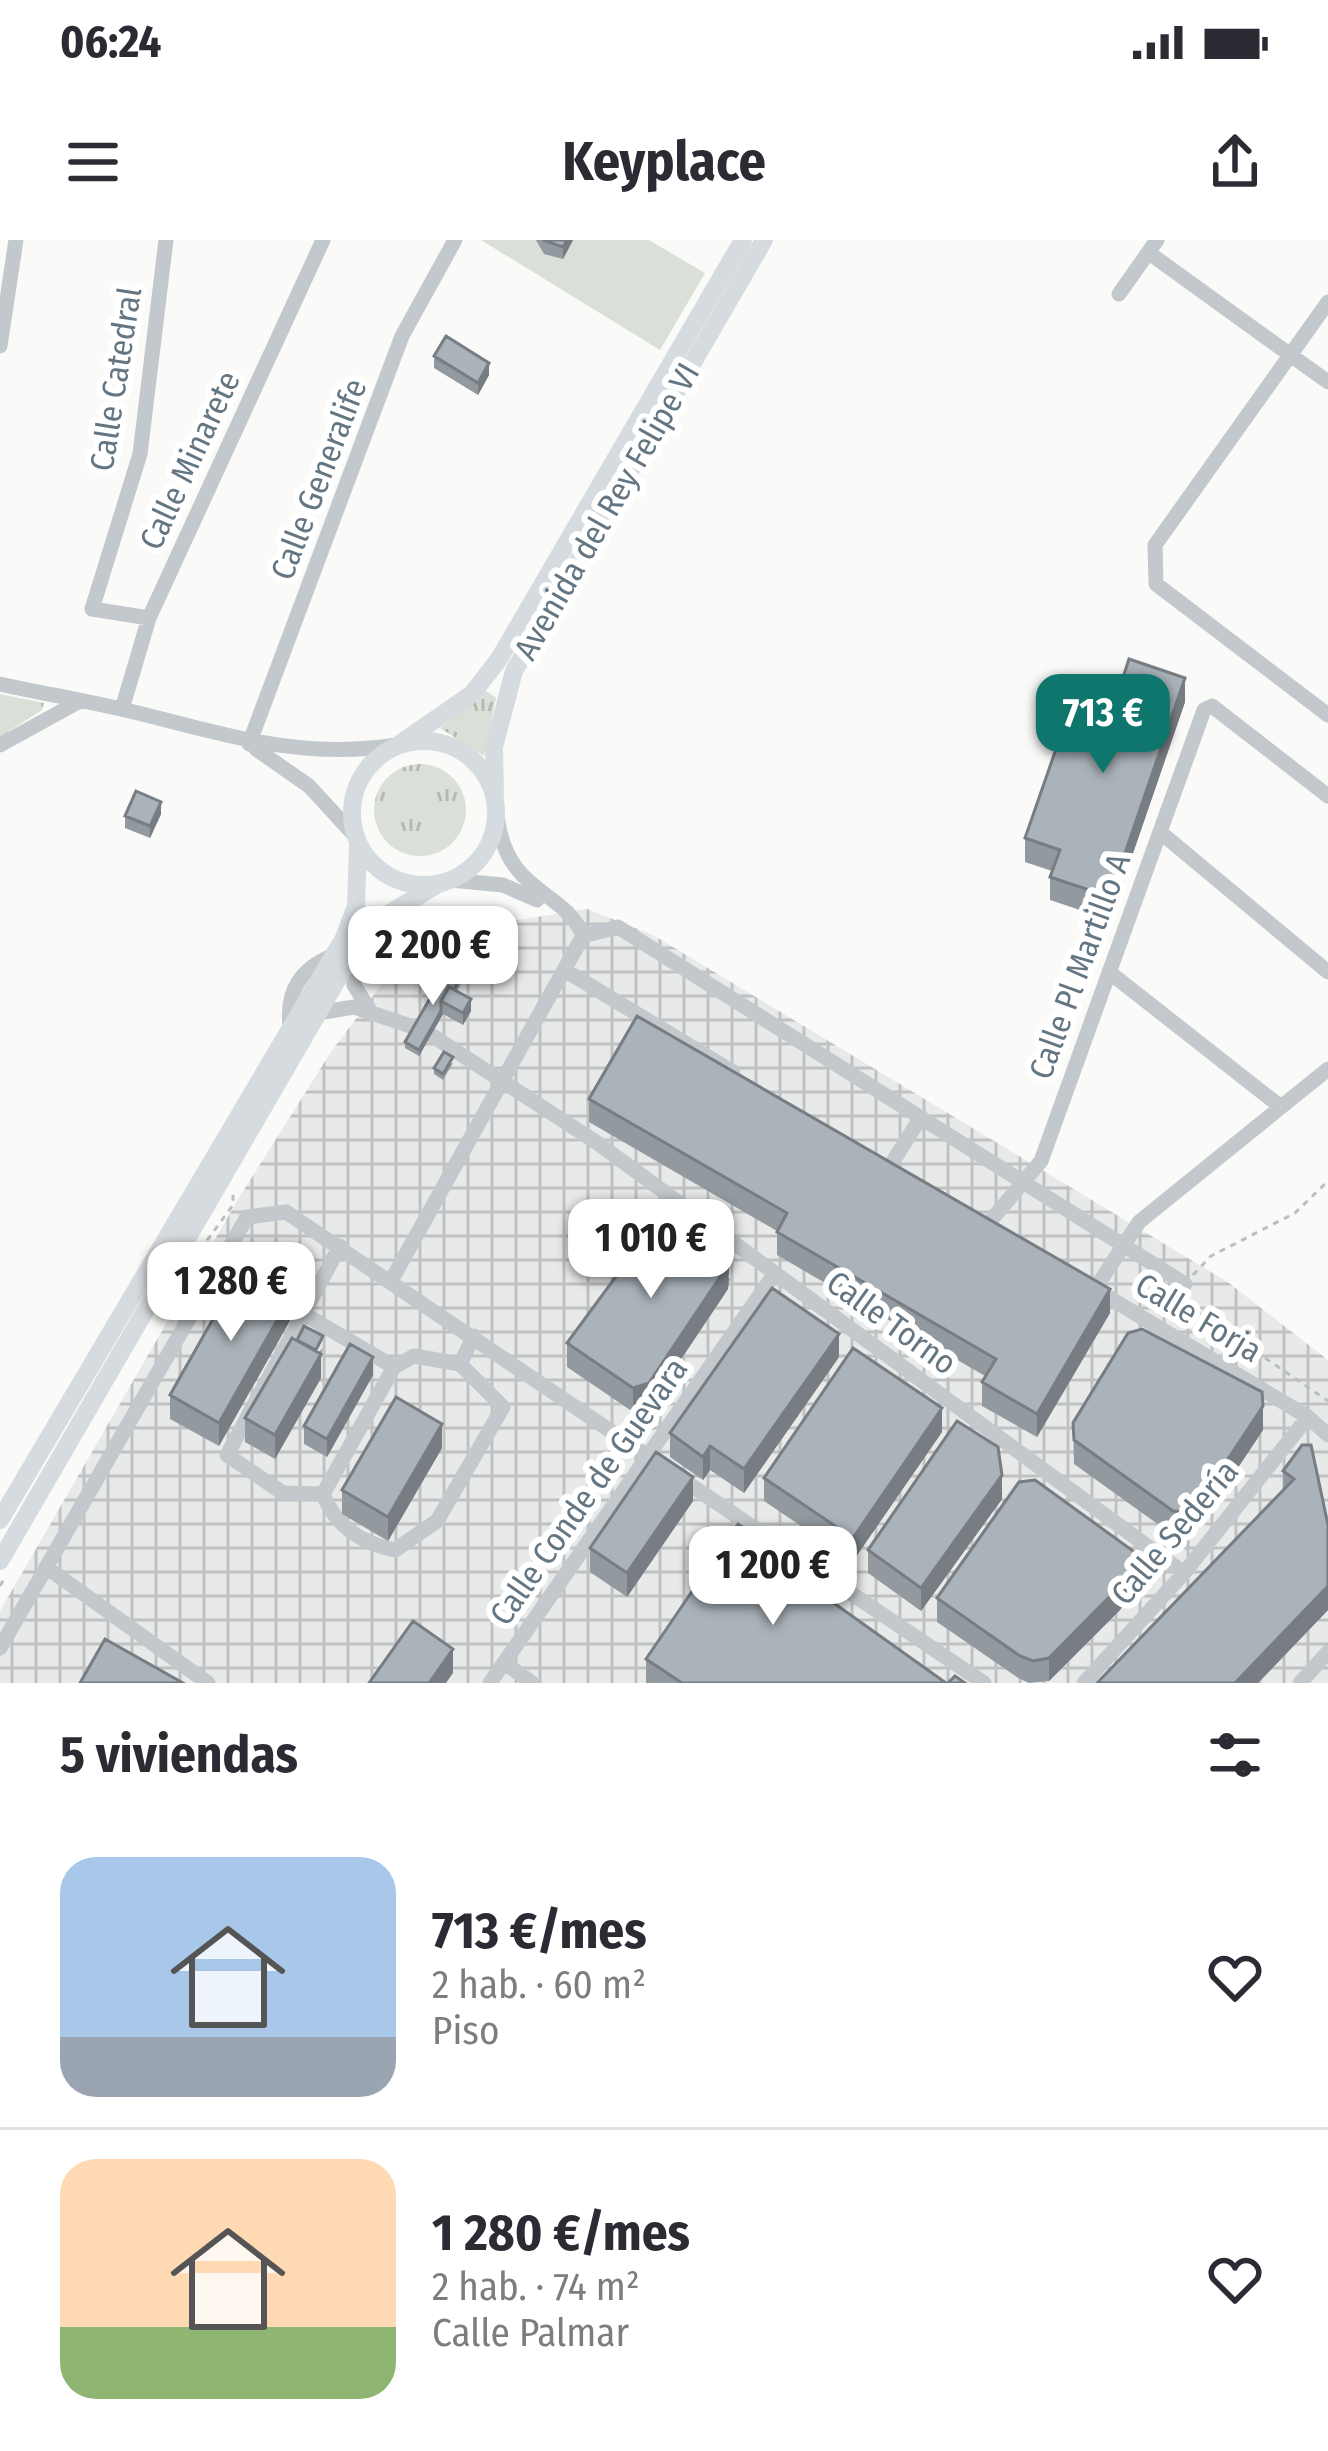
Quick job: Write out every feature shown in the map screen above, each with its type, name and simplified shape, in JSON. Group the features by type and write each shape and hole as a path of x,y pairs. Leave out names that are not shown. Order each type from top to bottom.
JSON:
{"main road":[{"name":"Avenida del Rey Felipe VI","path":"399,744 472,694 499,659 743,240"},
{"name":"Avenida del Rey Felipe VI","path":"496,805 494,747 514,671 764,240"},
{"path":"0,1520 290,1028 344,953 383,917 478,861 496,805 470,756 437,742 399,744 362,773 351,814 356,906 344,953 318,1013 0,1561"},
{"path":"356,840 392,878 445,881"}],"street":[{"path":"0,346 16,240"},
{"name":"Calle Catedral","path":"149,618 92,609 140,454 166,240"},
{"name":"Calle Minarete","path":"122,709 149,618 323,240"},
{"name":"Calle Generalife","path":"249,744 402,336 455,240"},
{"path":"1118,294 1153,246 1328,382"},
{"path":"1328,302 1154,545 1156,584 1328,715"},
{"path":"0,684 122,709 249,744 326,753 399,744"},
{"path":"0,745 80,701"},
{"name":"Calle Pl Martillo A","path":"987,1225 1041,1161 1204,710 1212,706 1328,796"},
{"path":"249,744 309,786 356,840"},
{"path":"496,805 502,844 516,871 583,936"},
{"path":"1160,832 1328,972"},
{"path":"445,881 503,886 571,920"},
{"path":"392,1279 583,936 618,927 1125,1243 1180,1290"},
{"path":"344,953 353,985 372,1010"},
{"path":"566,971 748,1081"},
{"path":"1109,972 1281,1107"},
{"path":"318,1013 354,1007 372,1010"},
{"name":"Calle Torno","path":"372,1010 425,1030 596,1142 1184,1573"},
{"path":"1095,1289 1139,1222 1328,1069"},
{"path":"890,1166 921,1117"},
{"path":"870,1154 910,1178"},
{"path":"0,1648 247,1217 272,1210 286,1212 392,1279 649,1459 985,1683"},
{"path":"968,1213 1005,1235"},
{"path":"323,1494 283,1493 227,1455 340,1246"},
{"name":"Calle Conde de Guevara","path":"490,1683 775,1273"},
{"name":"Calle Forja","path":"1077,1279 1308,1417 1328,1436"},
{"path":"273,1297 394,1367"},
{"path":"460,1364 474,1336"},
{"path":"414,1356 460,1364 503,1407 437,1521 395,1550 352,1535 329,1510 323,1494 394,1367 414,1356"},
{"name":"Calle Sedería","path":"1084,1683 1184,1573 1308,1417"},
{"path":"46,1567 208,1683"},
{"path":"1300,1683 1328,1652"},
{"path":"505,1663 532,1683"}],"path":[{"path":"1149,1322 1211,1256 1295,1213 1328,1180"},
{"path":"1180,1290 1328,1401"}],"shaded area":[{"path":"587,909 653,935 1229,1283 1328,1360 1328,1683 0,1683 0,1611 240,1196 331,1052 418,936"}],"green space":[{"path":"481,240 649,240 705,273 660,350"},
{"path":"485,690 496,698 484,756 440,728"},
{"path":"0,694 44,703 42,710 0,737"},
{"path":"420,764 438,767 453,777 463,792 463,828 453,843 438,853 420,856 402,853 387,843 377,828 374,810 377,792 387,777 402,767"}],"building":[{"path":"446,336 489,363 478,383 434,356"},
{"path":"1129,659 1185,678 1110,897 1050,877 1060,850 1025,838 1078,686 1116,699"},
{"path":"136,791 161,802 150,826 125,816"},
{"path":"449,965 463,974 454,989 449,987 419,1050 405,1042"},
{"path":"449,987 471,999 463,1013 441,1001"},
{"path":"637,1016 1110,1289 1037,1414 982,1382 996,1359 777,1232 787,1213 589,1099"},
{"path":"444,1052 453,1057 443,1074 434,1068"},
{"path":"665,1210 730,1254 728,1265 649,1383 633,1388 567,1343"},
{"path":"243,1266 292,1294 219,1423 170,1395"},
{"path":"772,1288 839,1334 744,1469 710,1446 703,1457 670,1433"},
{"path":"304,1326 323,1336 316,1350 297,1340"},
{"path":"1142,1329 1262,1392 1263,1406 1193,1512 1173,1511 1074,1440 1073,1423 1128,1333"},
{"path":"292,1338 321,1354 275,1435 245,1418"},
{"path":"350,1344 373,1357 327,1439 304,1426"},
{"path":"853,1348 942,1408 853,1538 764,1478"},
{"path":"396,1397 442,1424 388,1517 342,1490"},
{"path":"957,1421 998,1447 1002,1475 921,1588 868,1550"},
{"path":"1302,1445 1311,1445 1328,1525 1328,1586 1235,1683 1097,1683 1294,1479 1283,1471"},
{"path":"656,1452 693,1477 627,1573 590,1548"},
{"path":"1035,1480 1140,1556 1120,1586 1049,1658 1033,1661 937,1598 1019,1482"},
{"path":"738,1524 830,1587 824,1596 946,1683 682,1683 646,1659"},
{"path":"413,1621 453,1649 429,1683 369,1683"},
{"path":"105,1639 183,1683 80,1683"}]}
